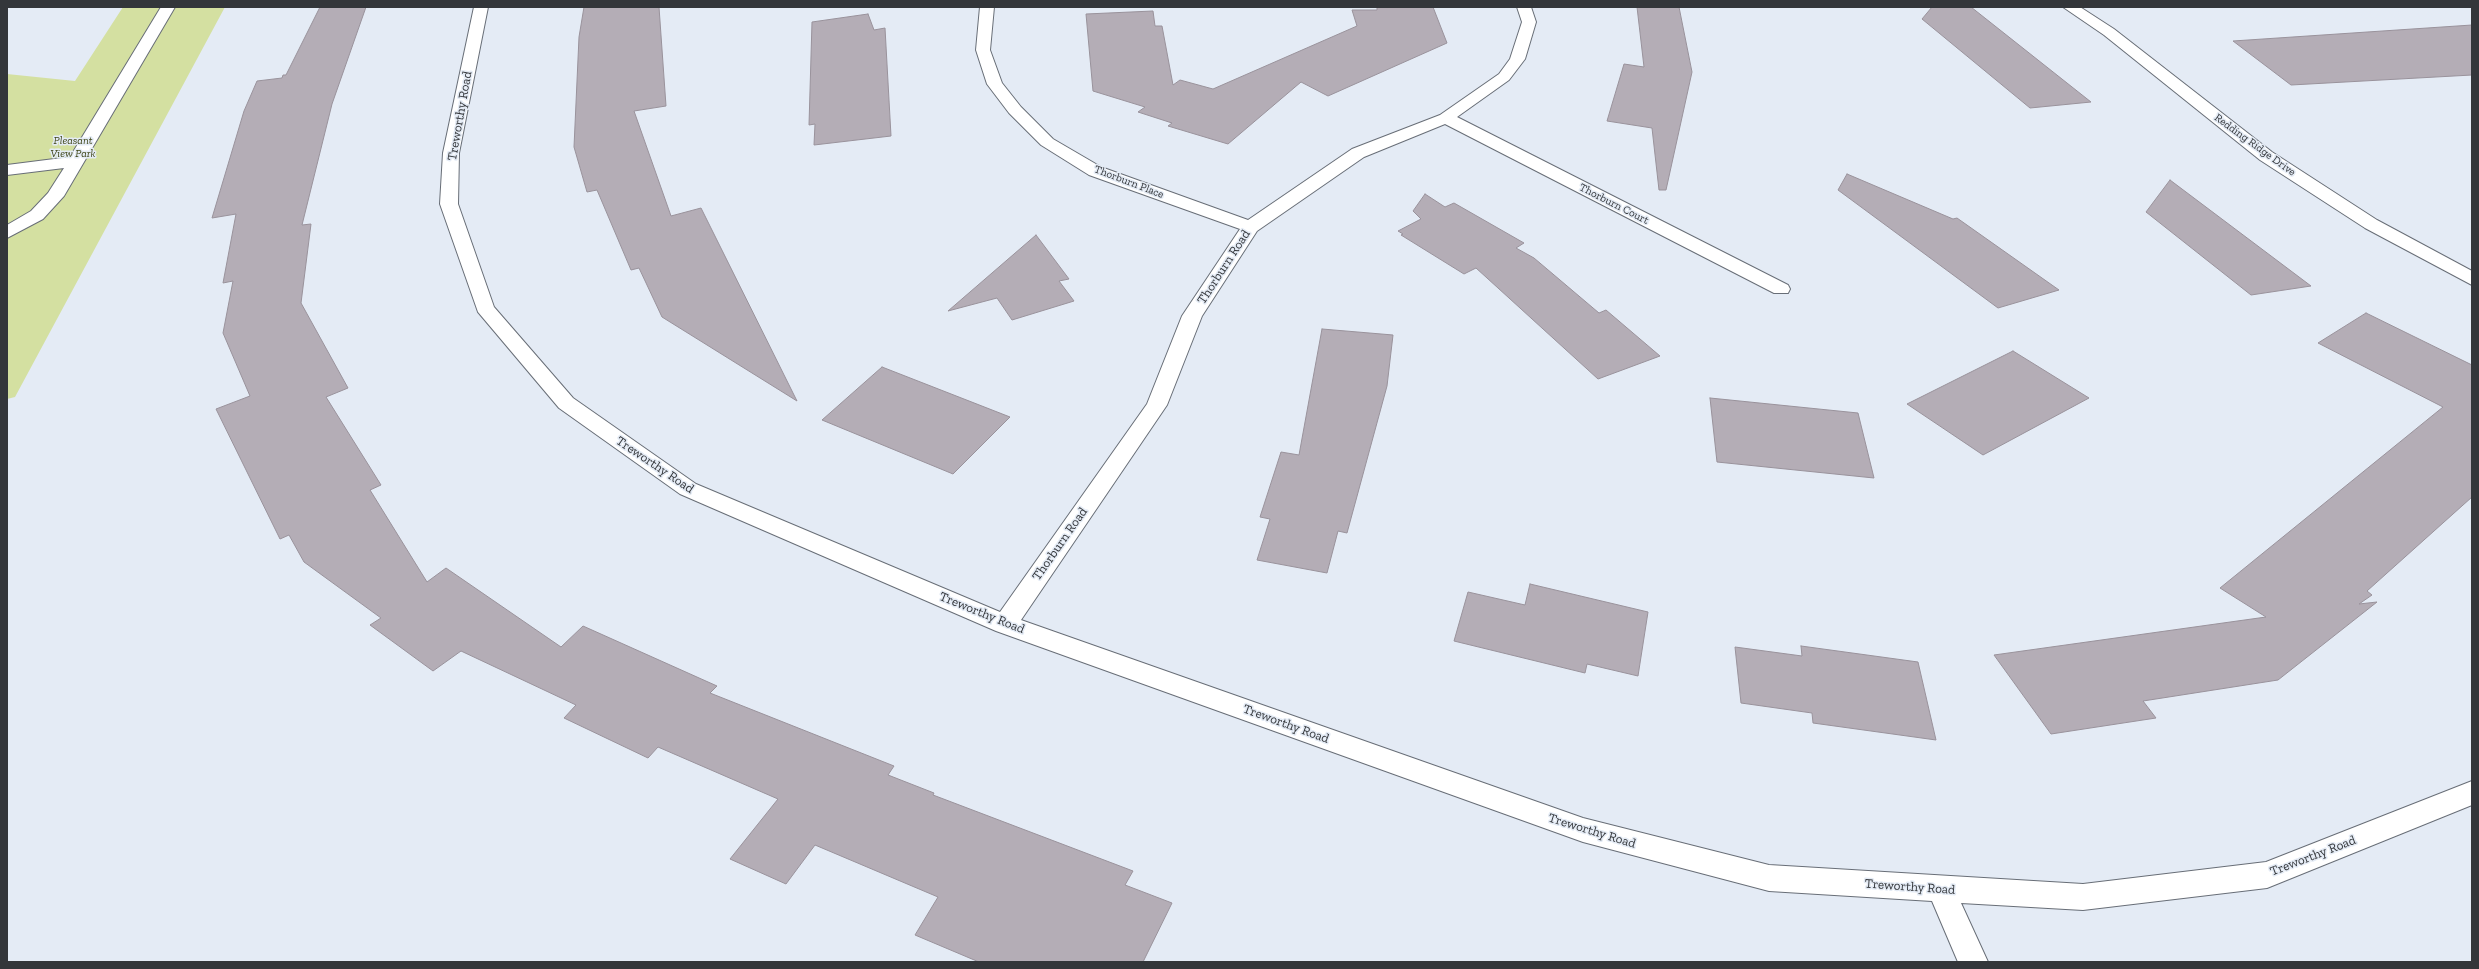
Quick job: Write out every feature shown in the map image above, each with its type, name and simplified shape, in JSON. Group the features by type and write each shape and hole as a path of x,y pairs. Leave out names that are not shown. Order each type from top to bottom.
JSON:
{"street":[{"path":"7,233 24,224 48,205 168,7"},
{"name":"Treworthy Road","path":"481,7 451,153 449,204 485,308 566,403 688,489 1005,624 1582,830 1768,878 2083,897 2267,874 2472,793"},
{"name":"Thorburn Place","path":"987,7 983,50 995,84 1015,110 1047,142 1095,171 1250,227"},
{"name":"Thorburn Road","path":"1005,624 1157,405 1192,316 1250,227 1358,153 1446,118 1504,77 1517,58 1529,22 1524,7"},
{"name":"Redding Ridge Drive","path":"2070,7 2109,32 2266,156 2370,224 2472,279"},
{"name":"Thorburn Court","path":"1446,118 1781,289"},
{"path":"7,170 76,161"},
{"path":"1941,889 1973,962"}],"green space":[{"name":"Pleasant View Park","path":"123,7 225,7 15,397 7,399 7,74 75,81"}],"building":[{"path":"320,7 366,7 332,104 302,225 311,224 301,303 348,388 326,397 381,485 370,490 427,582 446,568 561,647 583,626 717,686 710,693 894,766 888,775 934,793 933,795 1133,871 1125,885 1172,903 1143,962 979,962 915,935 938,897 815,845 786,884 730,859 778,799 658,747 648,758 564,718 576,705 461,651 433,671 370,625 381,618 304,562 289,535 280,539 216,409 250,396 223,333 233,281 223,283 236,214 212,218 244,111 257,81 282,78 283,75 286,75"},
{"path":"584,7 659,7 666,106 634,111 671,216 701,208 797,401 662,317 639,268 631,270 597,190 587,192 574,147 579,37"},
{"path":"1377,7 1433,7 1447,43 1328,96 1301,82 1228,144 1168,126 1172,123 1138,112 1145,107 1093,91 1086,14 1153,11 1155,26 1162,26 1173,85 1180,80 1213,89 1357,26 1352,10 1377,10"},
{"path":"1637,7 1679,7 1692,72 1666,190 1659,190 1652,128 1607,121 1624,64 1644,67"},
{"path":"1932,7 1971,7 2091,102 2030,108 1922,19"},
{"path":"868,14 874,30 885,28 891,136 814,145 815,124 809,125 812,22"},
{"path":"2472,25 2472,75 2291,85 2233,41"},
{"path":"1847,174 1953,219 1957,218 2059,290 1998,308 1838,190"},
{"path":"2170,180 2311,286 2251,295 2146,212"},
{"path":"1425,194 1445,207 1454,203 1524,243 1516,248 1534,258 1599,313 1606,310 1660,356 1598,379 1476,268 1464,274 1401,235 1403,234 1398,231 1421,219 1413,211"},
{"path":"1036,235 1069,279 1059,281 1074,301 1012,320 997,298 948,311"},
{"path":"2366,313 2472,365 2472,497 2367,591 2372,595 2359,604 2377,602 2278,680 2143,701 2156,718 2051,734 1994,655 2266,617 2220,588 2443,407 2318,343"},
{"path":"1322,329 1393,335 1387,386 1347,533 1338,531 1327,573 1257,560 1270,519 1260,517 1281,452 1299,455"},
{"path":"2013,351 2089,398 1983,455 1907,404"},
{"path":"882,367 1010,417 953,474 822,420"},
{"path":"1710,398 1858,413 1874,478 1717,462"},
{"path":"1530,584 1648,612 1638,676 1587,664 1585,673 1454,641 1468,592 1525,605"},
{"path":"1801,646 1918,662 1936,740 1813,723 1812,713 1741,703 1735,647 1802,656"}]}
